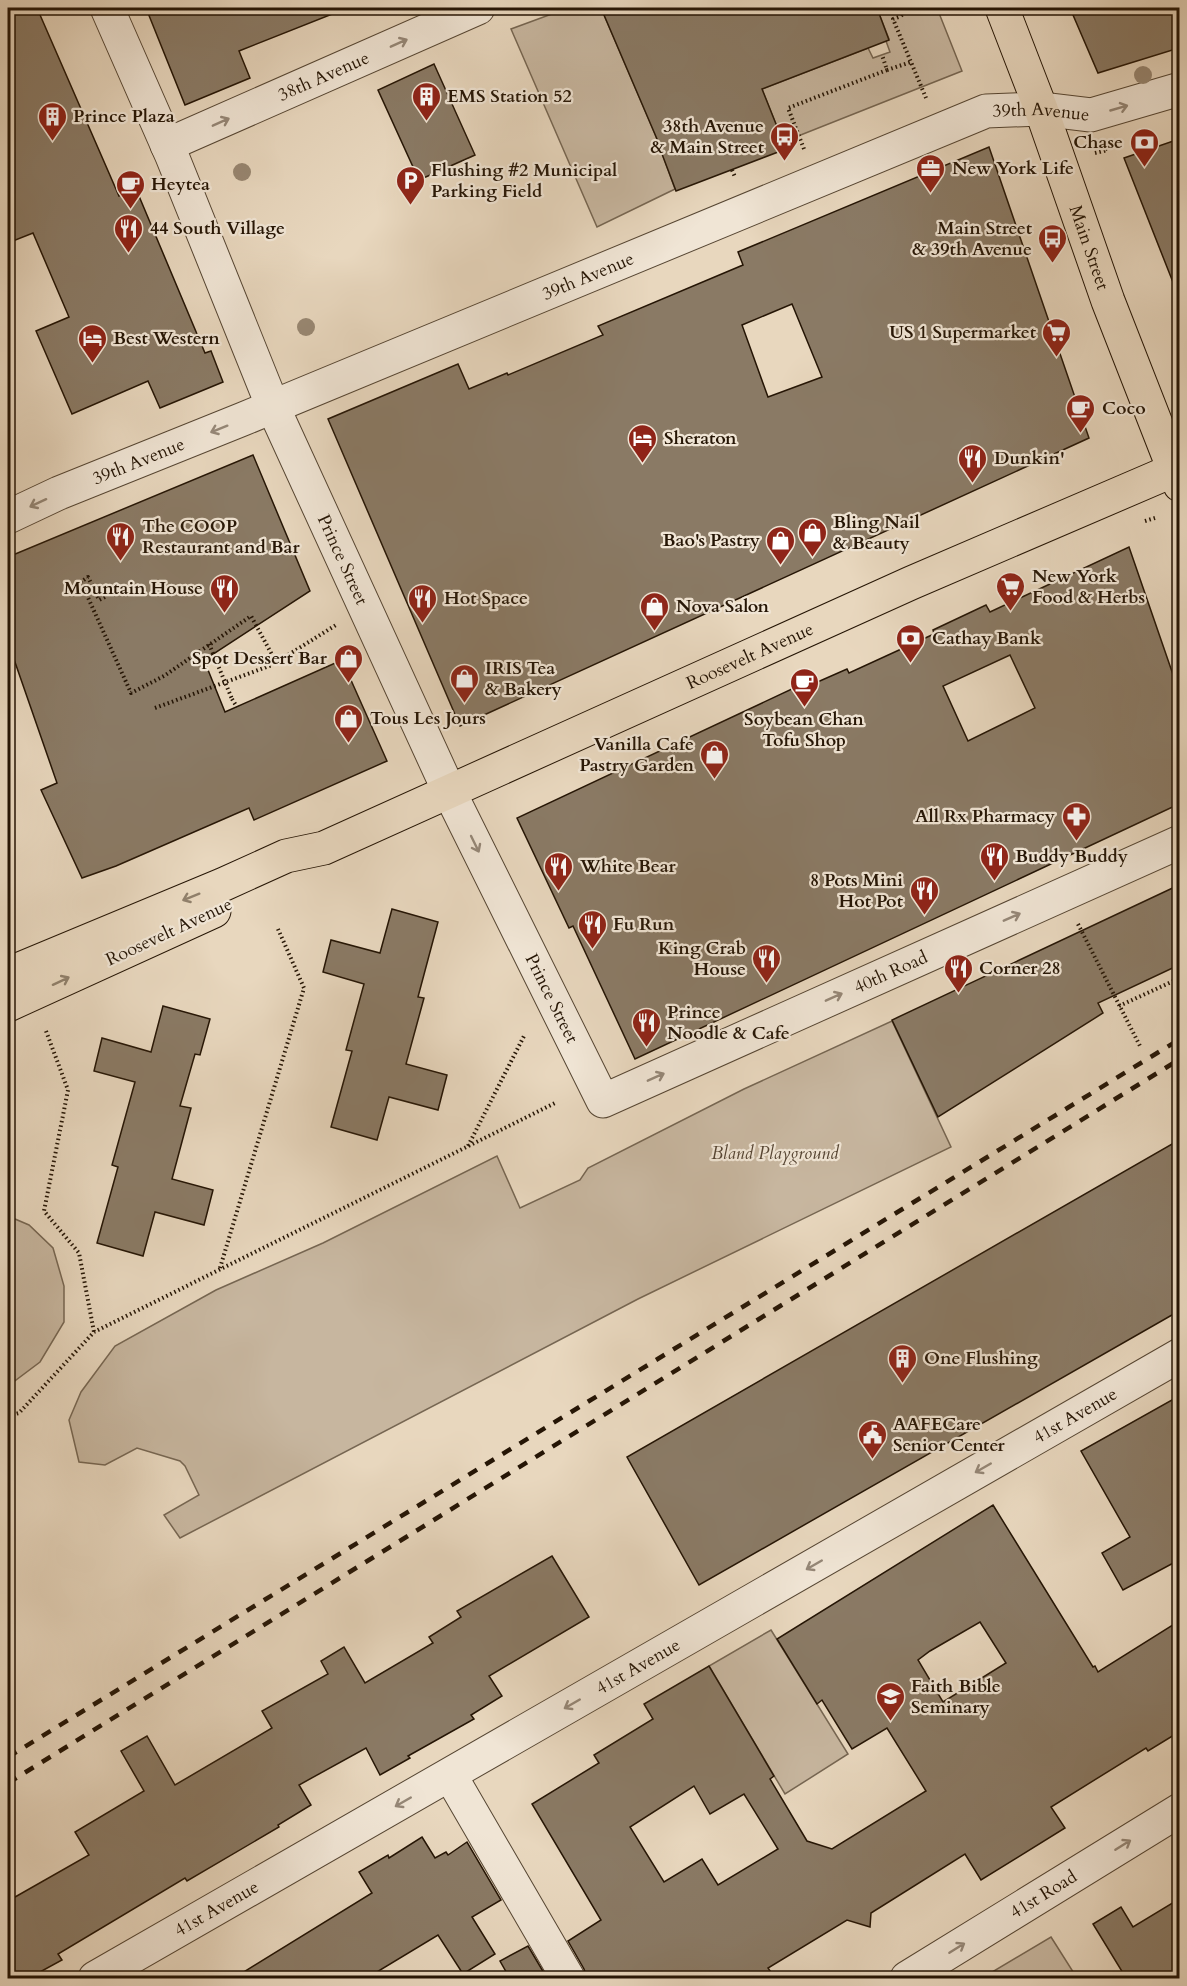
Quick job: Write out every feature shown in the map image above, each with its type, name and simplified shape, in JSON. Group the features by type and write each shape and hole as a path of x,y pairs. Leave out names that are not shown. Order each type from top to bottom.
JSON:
{"main road":[{"name":"Main Street","path":"1002,8 1041,109 1108,301 1178,474"},
{"name":"Roosevelt Avenue","path":"8,974 286,856 324,848 911,583 1178,474"},
{"name":"Roosevelt Avenue","path":"8,1005 294,874 324,848"}],"street":[{"name":"Prince Street","path":"107,8 167,145 273,407 449,791 603,1101"},
{"name":"38th Avenue","path":"167,145 478,8"},
{"name":"39th Avenue","path":"8,517 59,493 273,407 986,111 1041,109 1091,115 1179,89"},
{"name":"40th Road","path":"603,1101 1179,842"},
{"name":"41st Avenue","path":"95,1978 1179,1355"},
{"path":"450,1775 568,1978"},
{"name":"41st Road","path":"907,1978 1179,1810"}],"path":[{"path":"908,8 901,16 893,19 926,98"},
{"path":"882,55 887,70"},
{"path":"804,148 788,108 911,62"},
{"path":"1095,153 1108,150 1103,142"},
{"path":"732,170 735,177"},
{"path":"105,597 99,600 88,577 81,582 131,693 164,676 251,616 276,662"},
{"path":"155,708 276,662 336,626"},
{"path":"209,644 237,707"},
{"path":"1078,923 1140,1046"},
{"path":"220,1268 304,988 278,929"},
{"path":"1119,1006 1179,978"},
{"path":"46,1031 68,1090 44,1211 79,1253 94,1332"},
{"path":"468,1146 524,1036"},
{"path":"8,1416 19,1413 94,1332 555,1103"}],"green space":[{"path":"568,8 601,8 655,134 675,189 597,227 511,29"},
{"path":"888,8 937,8 962,71 783,142 762,89 868,48 873,58 890,52 886,41 889,39 878,11"},
{"name":"Bland Playground","path":"892,1021 951,1147 638,1299 180,1538 164,1515 199,1495 185,1466 180,1461 137,1448 105,1465 79,1462 69,1420 81,1392 115,1346 216,1290 323,1243 497,1156 520,1208 580,1180 588,1168 744,1089"},
{"path":"8,1216 29,1225 53,1248 64,1286 64,1322 40,1362 8,1386"},
{"path":"771,1630 848,1754 785,1794 709,1666"},
{"path":"1051,1937 1077,1978 982,1978"}],"building":[{"path":"8,8 37,8 119,196 136,189 205,353 211,351 223,382 160,408 148,381 72,414 36,331 69,317 33,233 8,243"},
{"path":"146,8 345,9 239,51 250,78 185,105"},
{"path":"601,8 877,8 889,40 762,89 786,149 676,191 663,153"},
{"path":"1070,8 1179,8 1179,48 1098,73"},
{"name":"EMS Station 52","path":"434,64 475,155 419,180 378,90"},
{"path":"1179,139 1179,294 1178,295 1124,158"},
{"path":"989,147 1089,438 460,726 328,419 458,364 469,389 507,373 508,375 603,335 598,326 743,265 738,252","holes":["792,304 822,377 768,397 742,325"]},
{"path":"253,455 310,591 204,660 225,712 342,660 387,761 254,820 249,808 116,866 82,878 41,790 57,783 8,642 8,557"},
{"path":"1129,547 1179,692 1179,804 635,1059 573,926 569,928 517,818 811,680 813,684 847,669 849,673 934,634 933,630 986,605 990,612","holes":["1010,655 1035,708 968,741 943,686"]},
{"path":"1179,885 1179,965 1098,1003 1103,1013 938,1117 892,1020"},
{"path":"392,909 438,922 418,997 424,998 406,1064 447,1075 438,1110 389,1097 377,1140 331,1127 352,1051 346,1050 364,984 323,972 331,940 380,953"},
{"path":"163,1006 210,1019 200,1055 195,1054 180,1106 191,1108 172,1179 213,1190 204,1225 155,1212 143,1256 97,1243 118,1167 112,1165 135,1082 94,1071 102,1038 151,1052"},
{"name":"One Flushing","path":"1179,1140 1179,1311 699,1585 627,1457"},
{"path":"1179,1396 1179,1560 1123,1590 1102,1553 1130,1537 1081,1451"},
{"path":"993,1505 1098,1672 1179,1621 1179,1732 1148,1751 1146,1748 1051,1807 1065,1828 981,1880 965,1854 871,1913 870,1927 847,1920 768,1968 775,1978 587,1978 568,1941 601,1920 532,1804 599,1763 594,1755 653,1719 644,1704 709,1666 774,1776 770,1779 807,1841 832,1849 926,1791 887,1728 852,1749 822,1700 817,1704 777,1639","holes":["980,1622 1006,1663 943,1702 918,1660","694,1786 710,1814 744,1794 778,1849 718,1885 702,1859 664,1882 630,1827"]},
{"path":"552,1556 589,1617 489,1676 502,1696 471,1715 474,1719 408,1756 410,1758 380,1775 366,1748 299,1785 311,1805 278,1825 279,1827 187,1881 185,1878 58,1954 62,1960 29,1978 8,1978 8,1901 89,1855 75,1832 144,1791 121,1751 147,1736 175,1785 272,1728 262,1711 328,1674 321,1661 344,1647 365,1683 433,1643 429,1637 461,1617 457,1611"},
{"path":"422,1837 435,1858 446,1852 448,1855 467,1842 501,1900 472,1917 495,1954 463,1974 438,1935 367,1978 234,1978 372,1893 359,1872 388,1855 389,1858"},
{"path":"1179,1899 1179,1978 1126,1978 1093,1924 1121,1907 1133,1927"},
{"path":"528,1946 547,1978 506,1978 509,1977 500,1961"}],"railway":[{"path":"8,1757 1180,1039"},
{"path":"8,1783 1180,1059"}],"place":[{"name":"EMS Station 52","path":"426,122"},
{"name":"Prince Plaza","path":"52,142"},
{"name":"38th Avenue & Main Street","path":"785,162"},
{"name":"Chase","path":"1144,168"},
{"name":"New York Life","path":"931,194"},
{"name":"Flushing #2 Municipal Parking Field","path":"410,206"},
{"name":"Heytea","path":"130,210"},
{"name":"44 South Village","path":"129,254"},
{"name":"Main Street & 39th Avenue","path":"1053,264"},
{"name":"US 1 Supermarket","path":"1057,358"},
{"name":"Best Western","path":"92,364"},
{"name":"Coco","path":"1081,434"},
{"name":"Sheraton","path":"643,464"},
{"name":"Dunkin'","path":"973,484"},
{"name":"Bling Nail & Beauty","path":"812,558"},
{"name":"The COOP Restaurant and Bar","path":"121,562"},
{"name":"Bao's Pastry","path":"781,566"},
{"name":"New York Food & Herbs","path":"1011,612"},
{"name":"Mountain House","path":"224,614"},
{"name":"Hot Space","path":"423,624"},
{"name":"Nova Salon","path":"655,632"},
{"name":"Cathay Bank","path":"911,664"},
{"name":"Spot Dessert Bar","path":"348,684"},
{"name":"IRIS Tea & Bakery","path":"464,704"},
{"name":"Soybean Chan Tofu Shop","path":"804,708"},
{"name":"Tous Les Jours","path":"349,744"},
{"name":"Vanilla Cafe Pastry Garden","path":"715,780"},
{"name":"All Rx Pharmacy","path":"1076,842"},
{"name":"Buddy Buddy","path":"994,882"},
{"name":"White Bear","path":"559,892"},
{"name":"8 Pots Mini Hot Pot","path":"924,916"},
{"name":"Fu Run","path":"592,950"},
{"name":"King Crab House","path":"767,984"},
{"name":"Corner 28","path":"958,994"},
{"name":"Prince Noodle & Cafe","path":"646,1048"},
{"name":"One Flushing","path":"903,1384"},
{"name":"AAFECare Senior Center","path":"872,1460"},
{"name":"Faith Bible Seminary","path":"890,1722"}]}
